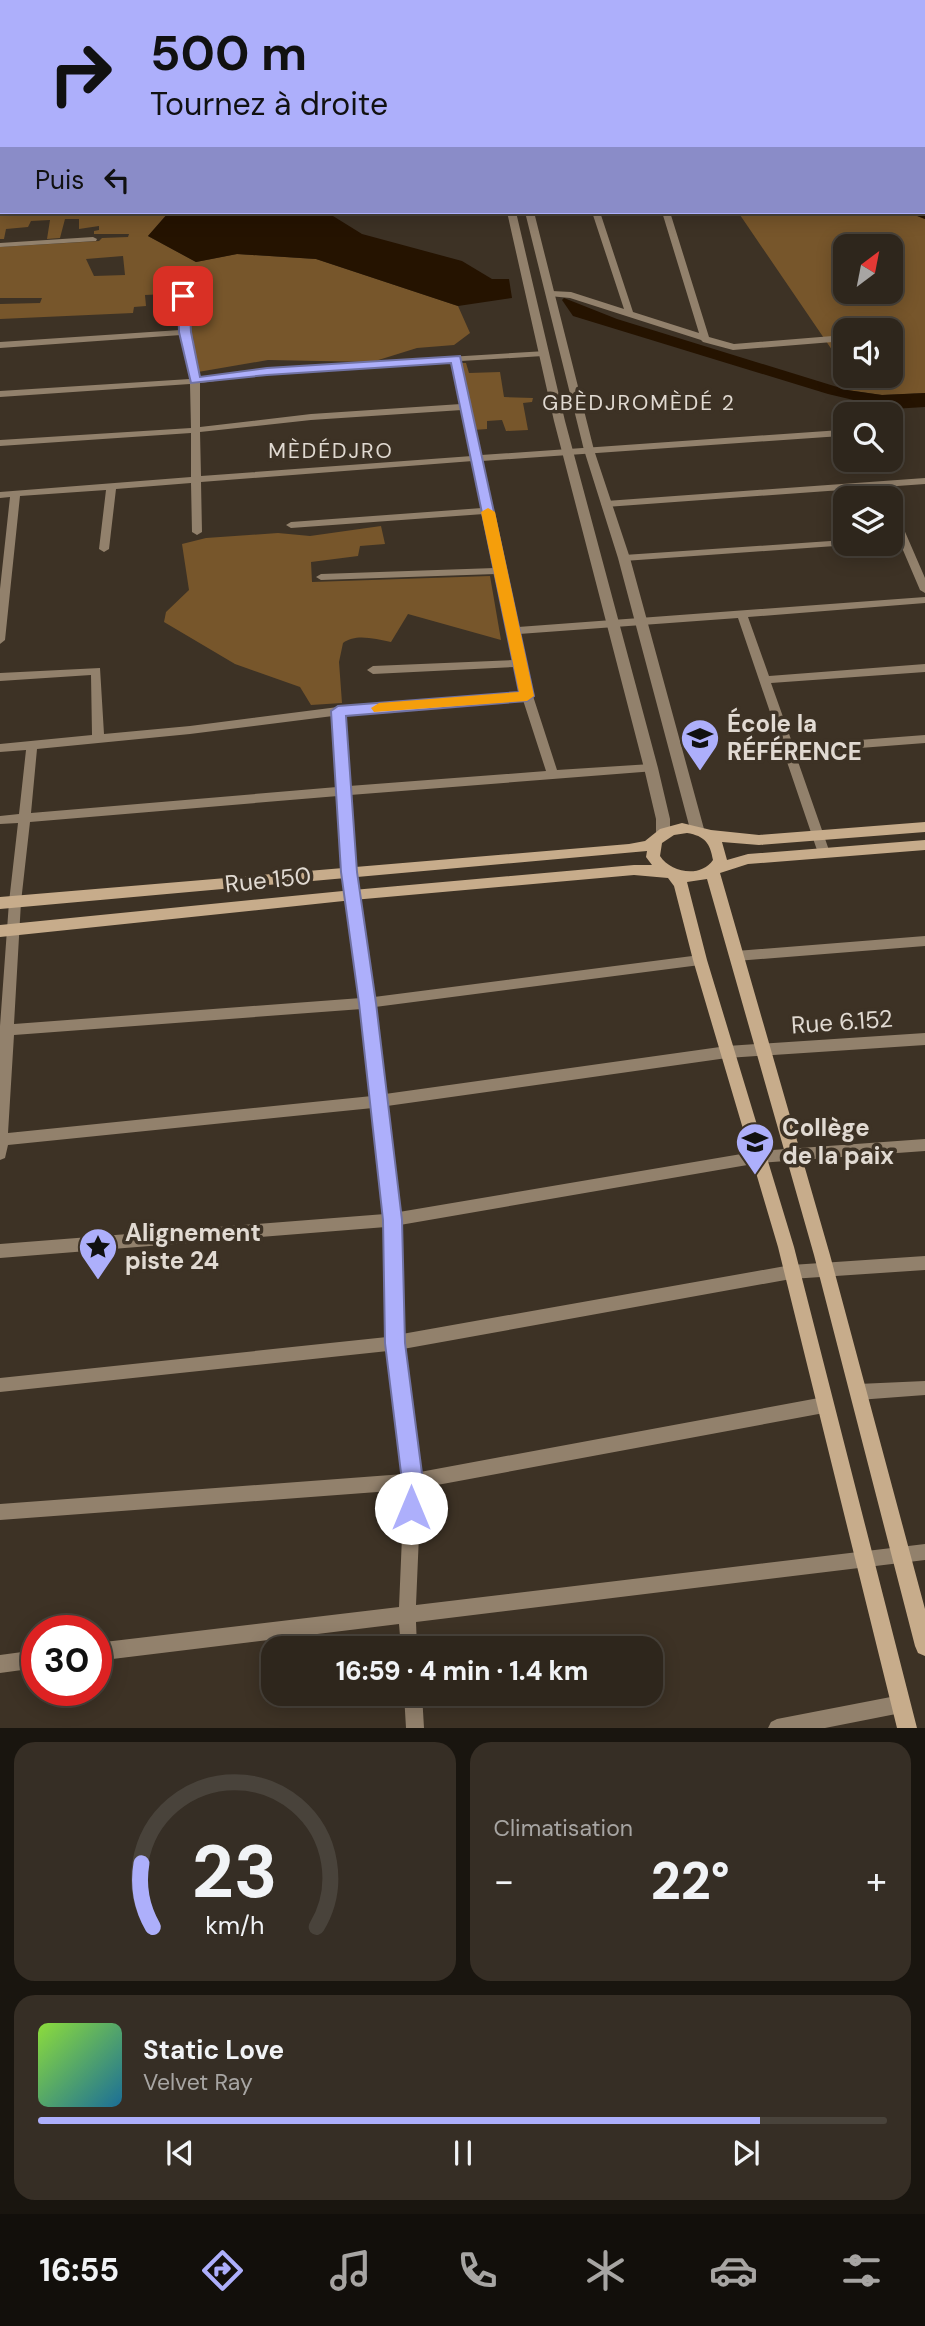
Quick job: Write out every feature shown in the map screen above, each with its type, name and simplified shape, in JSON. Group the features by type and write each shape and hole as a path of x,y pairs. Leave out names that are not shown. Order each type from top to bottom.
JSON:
{"main road":[{"path":"906,1727 791,1272 700,960 681,884 660,866 654,853 660,837 678,828 759,840 925,827"},
{"path":"703,832 720,851 720,860 714,870 736,956 825,1270 925,1646"},
{"name":"Rue 150","path":"0,903 629,849 648,846 660,837"},
{"path":"670,873 694,878 748,859 925,845"},
{"name":"Rue 150","path":"8,930 634,870 670,873"}],"street":[{"path":"511,214 543,353 651,768 663,819 660,837"},
{"path":"530,214 552,294 589,450 624,558 639,621 703,832"},
{"path":"597,214 631,315"},
{"path":"667,214 706,340"},
{"path":"0,245 93,239"},
{"path":"552,294 571,295 733,348 833,339"},
{"path":"183,296 185,332 195,381 197,532"},
{"path":"0,345 185,332"},
{"path":"0,394 195,381 267,371 543,353"},
{"path":"456,359 527,696 553,775"},
{"path":"0,443 197,430 311,417 466,407"},
{"path":"0,495 833,434"},
{"path":"606,504 925,481"},
{"path":"104,549 111,487"},
{"path":"0,640 15,494"},
{"path":"291,525 488,511"},
{"path":"903,539 925,590"},
{"path":"624,558 833,544"},
{"path":"321,577 500,571"},
{"path":"513,631 925,600"},
{"path":"742,614 824,853"},
{"path":"373,670 520,663"},
{"path":"764,680 925,668"},
{"path":"0,677 96,671 99,739"},
{"path":"0,748 338,711 527,696"},
{"path":"338,711 349,872 368,1003 393,1220 395,1343 413,1481 408,1636"},
{"path":"789,749 925,740"},
{"path":"1,1145 8,930 15,902 26,818 32,745"},
{"path":"0,820 651,768"},
{"path":"736,956 925,941"},
{"path":"4,1030 368,1003 700,960"},
{"name":"Rue 6.152","path":"1,1145 380,1101 727,1052 925,1039"},
{"path":"0,1251 393,1220 759,1157 925,1145"},
{"path":"0,1385 395,1343 791,1272 925,1264"},
{"path":"858,1392 925,1388"},
{"path":"0,1513 413,1481 824,1405"},
{"path":"112,1650 925,1552"},
{"path":"0,1664 21,1661"},
{"path":"777,1727 901,1704"},
{"path":"414,1706 415,1727"}],"shaded area":[{"path":"0,214 167,214 148,236 196,262 237,254 316,259 458,306 470,333 454,345 417,348 372,362 268,360 198,372 193,337 189,331 187,293 145,295 146,306 134,307 133,313 0,319 0,304 40,303 42,298 0,298 0,247 99,241 102,238 128,237 129,234 94,234 94,231 99,230 99,226 79,229 79,219 65,219 60,238 47,239 50,220 31,221 28,227 6,229 4,239 0,239","holes":["123,256 125,275 94,276 86,259"]},
{"path":"167,214 326,214 362,234 462,261 492,279 509,279 512,298 458,306 316,259 237,254 196,262 148,236"},
{"path":"739,214 912,214 925,219 925,393 882,395 847,390 903,388 903,318 833,318 833,351"},
{"path":"912,214 925,214 925,219"},
{"path":"564,298 617,319 833,386 833,388 882,395 925,393 925,407 903,408 903,402 862,402 828,394 573,316 562,300"},
{"path":"460,363 466,363 469,373 500,372 504,397 533,398 532,402 523,403 528,430 506,431 502,420 487,421 487,429 474,430"},
{"path":"381,526 385,544 360,546 358,556 311,562 312,582 490,576 501,640 408,614 391,642 360,637 343,643 339,662 342,703 311,705 300,687 235,664 164,622 166,612 189,590 182,544 206,538 278,533 310,536"}],"slow traffic":[{"path":"379,708 527,696 488,512"}],"place":[{"name":"École la RÉFÉRENCE","path":"700,772"},
{"name":"Collège de la paix","path":"755,1176"},
{"name":"Alignement piste 24","path":"98,1281"}],"district":[{"name":"GBÈDJROMÈDÉ 2","path":"639,403"},
{"name":"MÈDÉDJRO","path":"331,451"}],"route":[{"path":"183,296 185,332 195,381 267,371 456,359 527,696 338,711 349,872 368,1003 393,1220 395,1343 413,1481 411,1508"}]}
